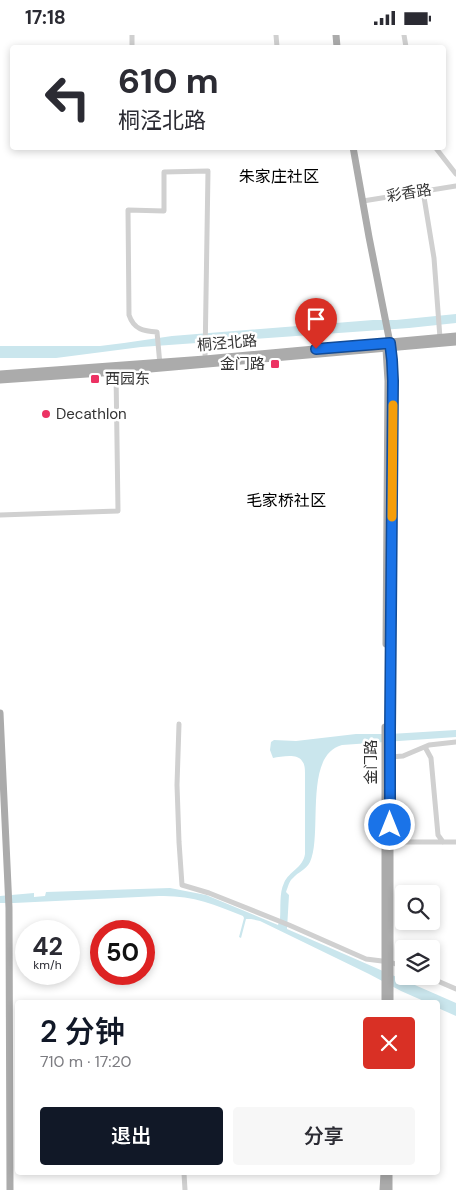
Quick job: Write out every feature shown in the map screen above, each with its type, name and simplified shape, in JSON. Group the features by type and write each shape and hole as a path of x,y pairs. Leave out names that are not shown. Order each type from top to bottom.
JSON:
{"main road":[{"name":"金门路","path":"354,150 389,347 388,972 385,1000"},
{"name":"桐泾北路","path":"0,380 116,372 205,359 389,347 456,336"},
{"name":"桐泾北路","path":"0,374 160,365 456,342"},
{"path":"0,713 9,908 10,1190"},
{"name":"金门路","path":"387,745 390,757 388,962"},
{"name":"金门路","path":"387,986 389,1000"},
{"path":"384,1175 384,1190"},
{"path":"388,1190 389,1175"}],"street":[{"path":"437,150 456,174"},
{"path":"160,365 157,333 138,328 131,322 129,315 128,210 164,211 164,172 208,171 205,359"},
{"name":"彩香路","path":"363,201 456,186"},
{"path":"423,191 434,258 440,338"},
{"path":"0,515 118,511 116,372"},
{"path":"179,724 177,785 182,885 209,893 290,925 366,959 395,964"},
{"path":"390,757 402,756 440,743 456,742"},
{"path":"425,747 431,758 438,835 443,842"},
{"path":"390,842 456,842"},
{"path":"440,982 456,989"},
{"path":"184,1175 184,1190"}],"water":[{"path":"456,314 456,323 409,328 141,347 56,358 0,358 0,346 100,346 172,336"},
{"path":"456,730 456,737 342,745 330,752 322,764 318,779 314,849 310,862 292,879 286,892 289,895 287,929 395,976 395,985 415,985 456,1003 456,1016 440,1009 440,1000 421,1000 260,921 246,919 241,938 239,937 243,916 202,901 182,897 159,896 0,903 0,896 34,893 34,897 45,896 46,892 170,888 206,895 278,925 282,887 286,879 302,863 305,854 305,770 303,762 296,757 273,758 270,750 271,742 274,740 296,741 356,734"}],"slow traffic":[{"path":"392,517 393,405"}],"place":[{"name":"金门路","path":"275,364"},
{"name":"西园东","path":"95,379"},
{"name":"Decathlon","path":"46,414"}],"district":[{"name":"朱家庄社区","path":"279,176"},
{"name":"毛家桥社区","path":"286,500"}],"route":[{"path":"316,349 390,343 391,349 393,381 390,825"}]}
